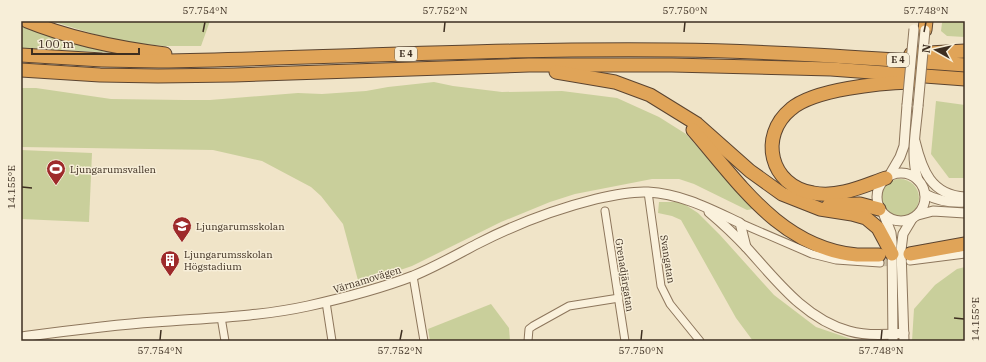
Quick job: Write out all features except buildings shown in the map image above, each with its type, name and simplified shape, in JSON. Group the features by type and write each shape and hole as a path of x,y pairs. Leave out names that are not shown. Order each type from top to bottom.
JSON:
{"highway":[{"name":"E 4","path":"27,21 91,42 132,50 213,60 528,50 675,50 830,55 965,65"},
{"path":"830,55 965,51"},
{"path":"21,55 102,60 213,60"},
{"name":"E 4","path":"24,71 158,76 234,75 501,66 672,65 830,69 965,79"},
{"path":"501,66 561,72 615,82 650,95 676,111 697,124 750,171 782,194 820,209 852,214 866,218 878,228 883,257 857,255 820,246 797,235 780,224 749,196 676,111"},
{"path":"888,177 858,188 835,194 813,193 801,190 783,178 773,161 771,149 776,128 782,118 792,108 805,101 824,94 865,85 965,82"},
{"path":"807,205 860,204 882,212"},
{"path":"910,258 965,244"}],"street":[{"path":"893,337 883,257 891,233 877,195 882,183 888,177 900,157 904,146 907,105 921,24"},
{"path":"918,180 913,157 918,106 921,24"},
{"path":"915,141 920,163 930,180 942,190 952,195 965,197"},
{"path":"888,177 904,173 912,176 923,186 925,194 923,209 915,217 903,234 901,250 904,337"},
{"name":"Värnamovägen","path":"21,338 125,324 221,317 287,310 355,295 413,276 528,221 571,206 612,195 648,192 683,198 702,205 740,223 746,247"},
{"name":"Svangatan","path":"648,192 661,286 670,304 700,341"},
{"path":"925,194 936,200 965,202"},
{"name":"Värnamovägen","path":"702,205 746,247 778,283 798,302 819,317 849,331 904,337"},
{"name":"Grenadjärgatan","path":"605,211 625,341"},
{"path":"882,212 890,219 897,222 905,222 933,211 965,213"},
{"path":"740,223 812,254 842,261 883,257"},
{"path":"910,258 965,254"},
{"path":"413,276 424,341"},
{"path":"528,341 529,329 532,326 569,306 619,298"},
{"path":"326,302 332,341"},
{"path":"221,317 225,341"}],"green space":[{"path":"51,21 210,21 201,46 164,46 117,41"},
{"path":"943,21 965,21 965,37 947,36 941,31"},
{"path":"21,23 76,43 120,53 21,48"},
{"path":"434,82 502,92 562,91 617,98 659,117 686,134 753,209 747,210 694,184 679,179 652,179 575,194 550,202 501,222 412,266 359,284 343,224 321,196 311,187 262,161 213,150 21,147 21,88 36,88 111,99 210,100 298,93 322,94 366,91"},
{"path":"936,101 965,105 965,178 949,178 931,154"},
{"name":"Ljungarumsvallen","path":"21,150 92,153 89,222 21,219"},
{"path":"896,179 904,179 914,184 918,191 918,205 914,212 904,217 896,217 886,212 884,209 881,202 881,194 886,184 889,182"},
{"path":"659,202 681,202 698,213 774,295 816,327 857,341 753,341 736,318 681,220 672,216 658,213"},
{"path":"965,267 965,341 912,341 914,309 935,285 957,269"},
{"path":"491,304 509,328 510,341 430,341 428,329"}],"tunnel":[{"path":"880,263 910,261"}],"place":[{"name":"Ljungarumsvallen","path":"56,186"},
{"name":"Ljungarumsskolan","path":"182,243"},
{"name":"Ljungarumsskolan Högstadium","path":"170,277"}]}
